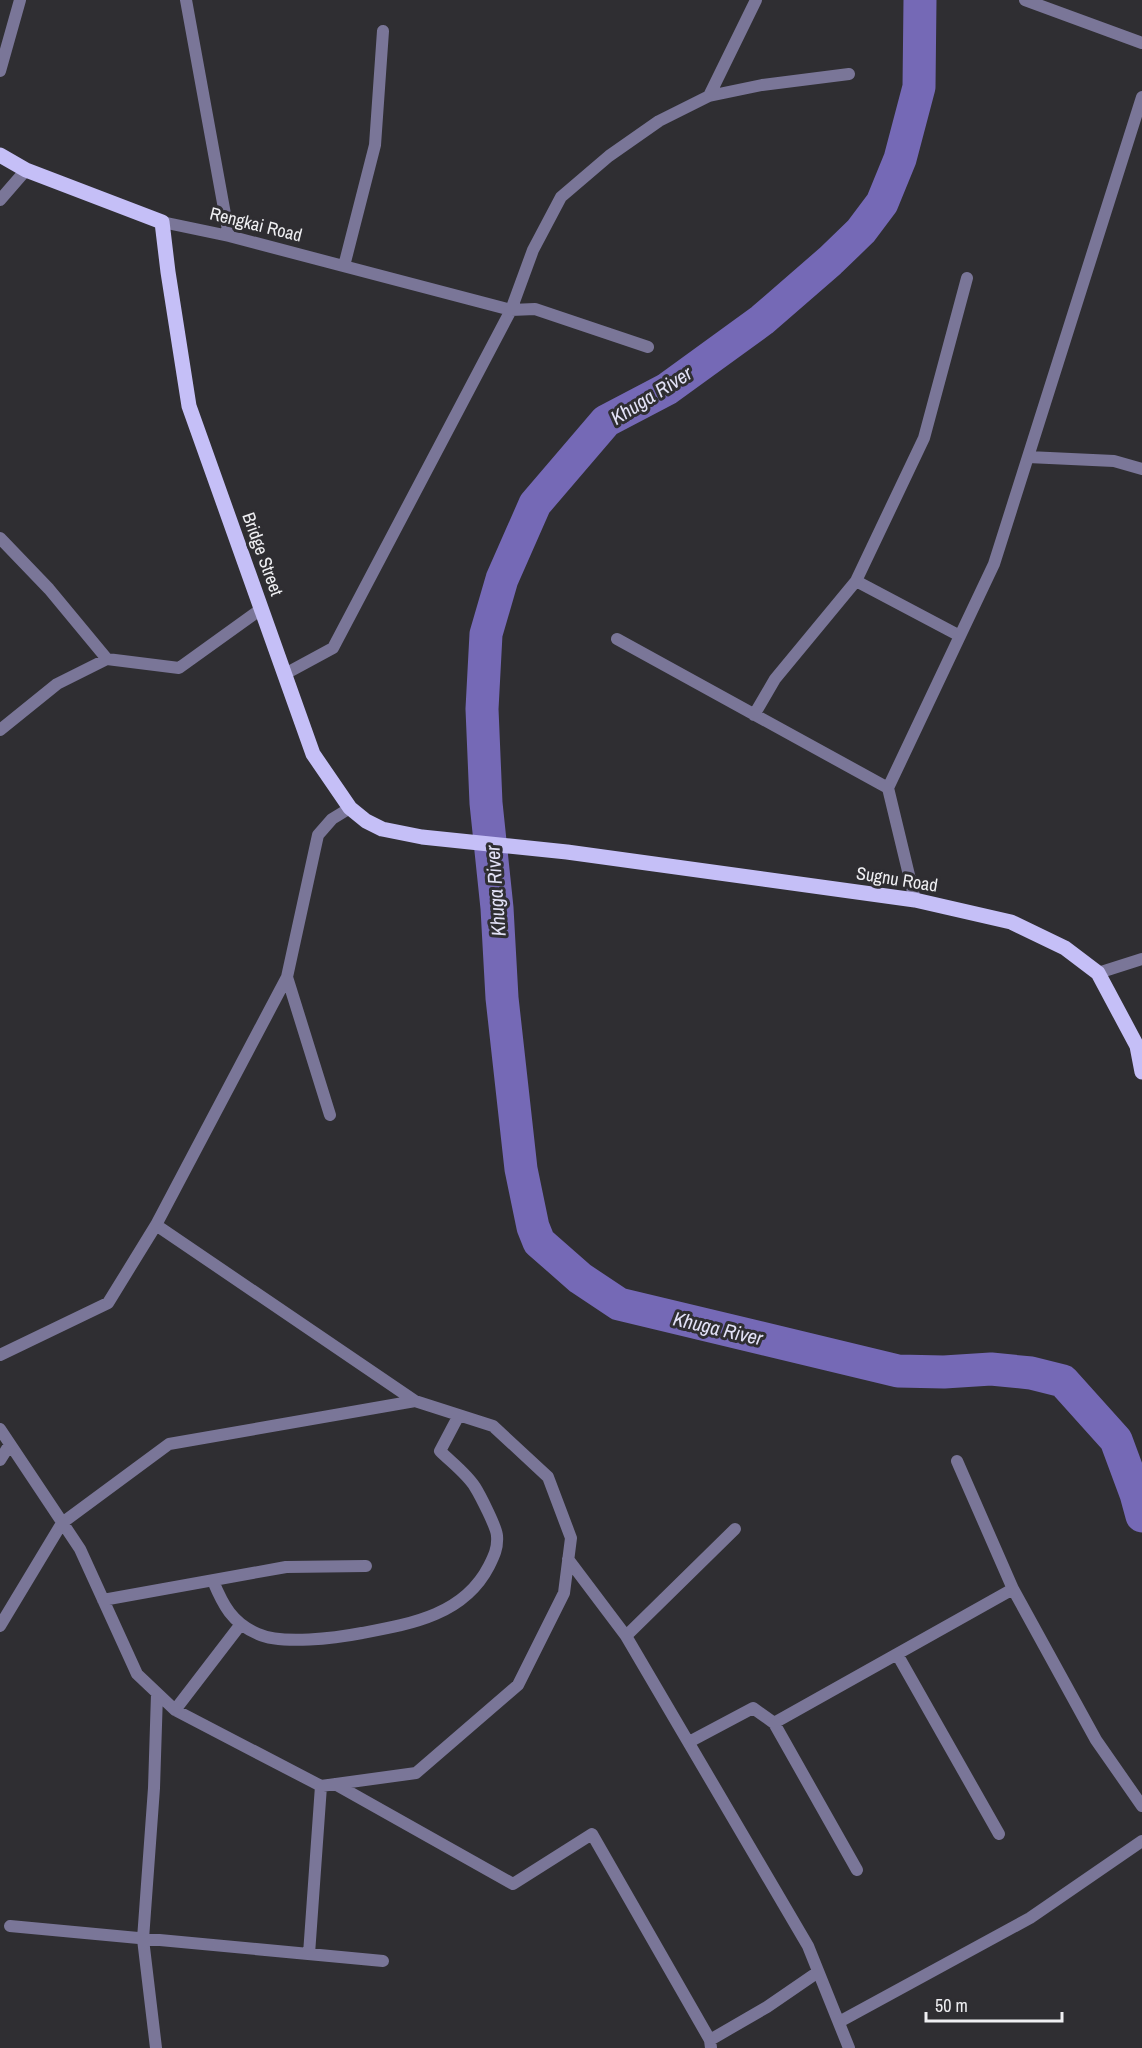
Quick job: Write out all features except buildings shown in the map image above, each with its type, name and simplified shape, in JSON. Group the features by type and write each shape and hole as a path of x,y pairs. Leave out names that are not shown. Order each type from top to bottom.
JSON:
{"main road":[{"name":"Rengkai Road","path":"0,155 26,170 162,222"},
{"name":"Bridge Street","path":"162,222 189,406 313,754 350,808 366,821 382,830 422,837"},
{"name":"Sugnu Road","path":"422,837 567,852 915,900 1011,922 1065,948 1098,973 1137,1046 1142,1072"}],"street":[{"path":"0,71 20,0"},
{"path":"186,0 229,236"},
{"path":"709,96 756,0"},
{"path":"1026,0 1142,43"},
{"path":"344,266 375,145 383,31"},
{"path":"285,674 333,648 511,310 534,250 561,197 609,156 659,121 709,96 762,85 849,74"},
{"path":"915,900 888,788 994,564 1142,96"},
{"path":"0,200 26,170"},
{"name":"Rengkai Road","path":"162,222 229,236 511,310 534,309 648,347"},
{"path":"754,715 775,679 856,581 924,438 968,278"},
{"path":"1028,457 1114,461 1142,469"},
{"path":"0,538 49,589 107,659"},
{"path":"856,581 960,636"},
{"path":"0,729 57,684 107,659 179,668 261,609"},
{"path":"616,639 888,788"},
{"path":"0,1355 108,1303 156,1225 287,977 318,835 332,819 350,808"},
{"path":"1098,973 1142,958"},
{"path":"287,977 330,1115"},
{"path":"0,1429 80,1549 137,1674 175,1710 321,1786 416,1773 518,1685 564,1593 571,1538 548,1477 493,1426 415,1401 156,1225"},
{"path":"0,1626 62,1523 169,1444 415,1401"},
{"path":"213,1581 223,1605 241,1624 259,1634 278,1640 344,1636 411,1624 442,1612 466,1597 483,1579 496,1552 497,1534 474,1485 440,1451 459,1415"},
{"path":"0,1460 10,1444"},
{"path":"957,1461 1013,1589 1096,1740 1142,1806"},
{"path":"626,1636 735,1529"},
{"path":"568,1559 626,1636 808,1946 849,2048"},
{"path":"103,1600 286,1568 366,1566"},
{"path":"774,1723 1013,1589"},
{"path":"175,1710 241,1624"},
{"path":"897,1654 999,1834"},
{"path":"156,2048 143,1939 154,1788 157,1694"},
{"path":"689,1742 753,1708 774,1723 857,1870"},
{"path":"335,1784 513,1884 592,1834 711,2044 818,1972"},
{"path":"309,1954 321,1786"},
{"path":"839,2022 1030,1918 1142,1842"},
{"path":"10,1926 382,1961"}],"waterway":[{"name":"Khuga River","path":"920,0 919,87 900,159 882,203 861,231 762,320 667,389 606,421 535,504 502,579 486,634 482,709 486,803 497,908 502,998 521,1169 533,1227 539,1242 580,1278 619,1304 898,1371 944,1372 991,1369 1031,1373 1063,1381 1116,1440 1142,1516"}]}
